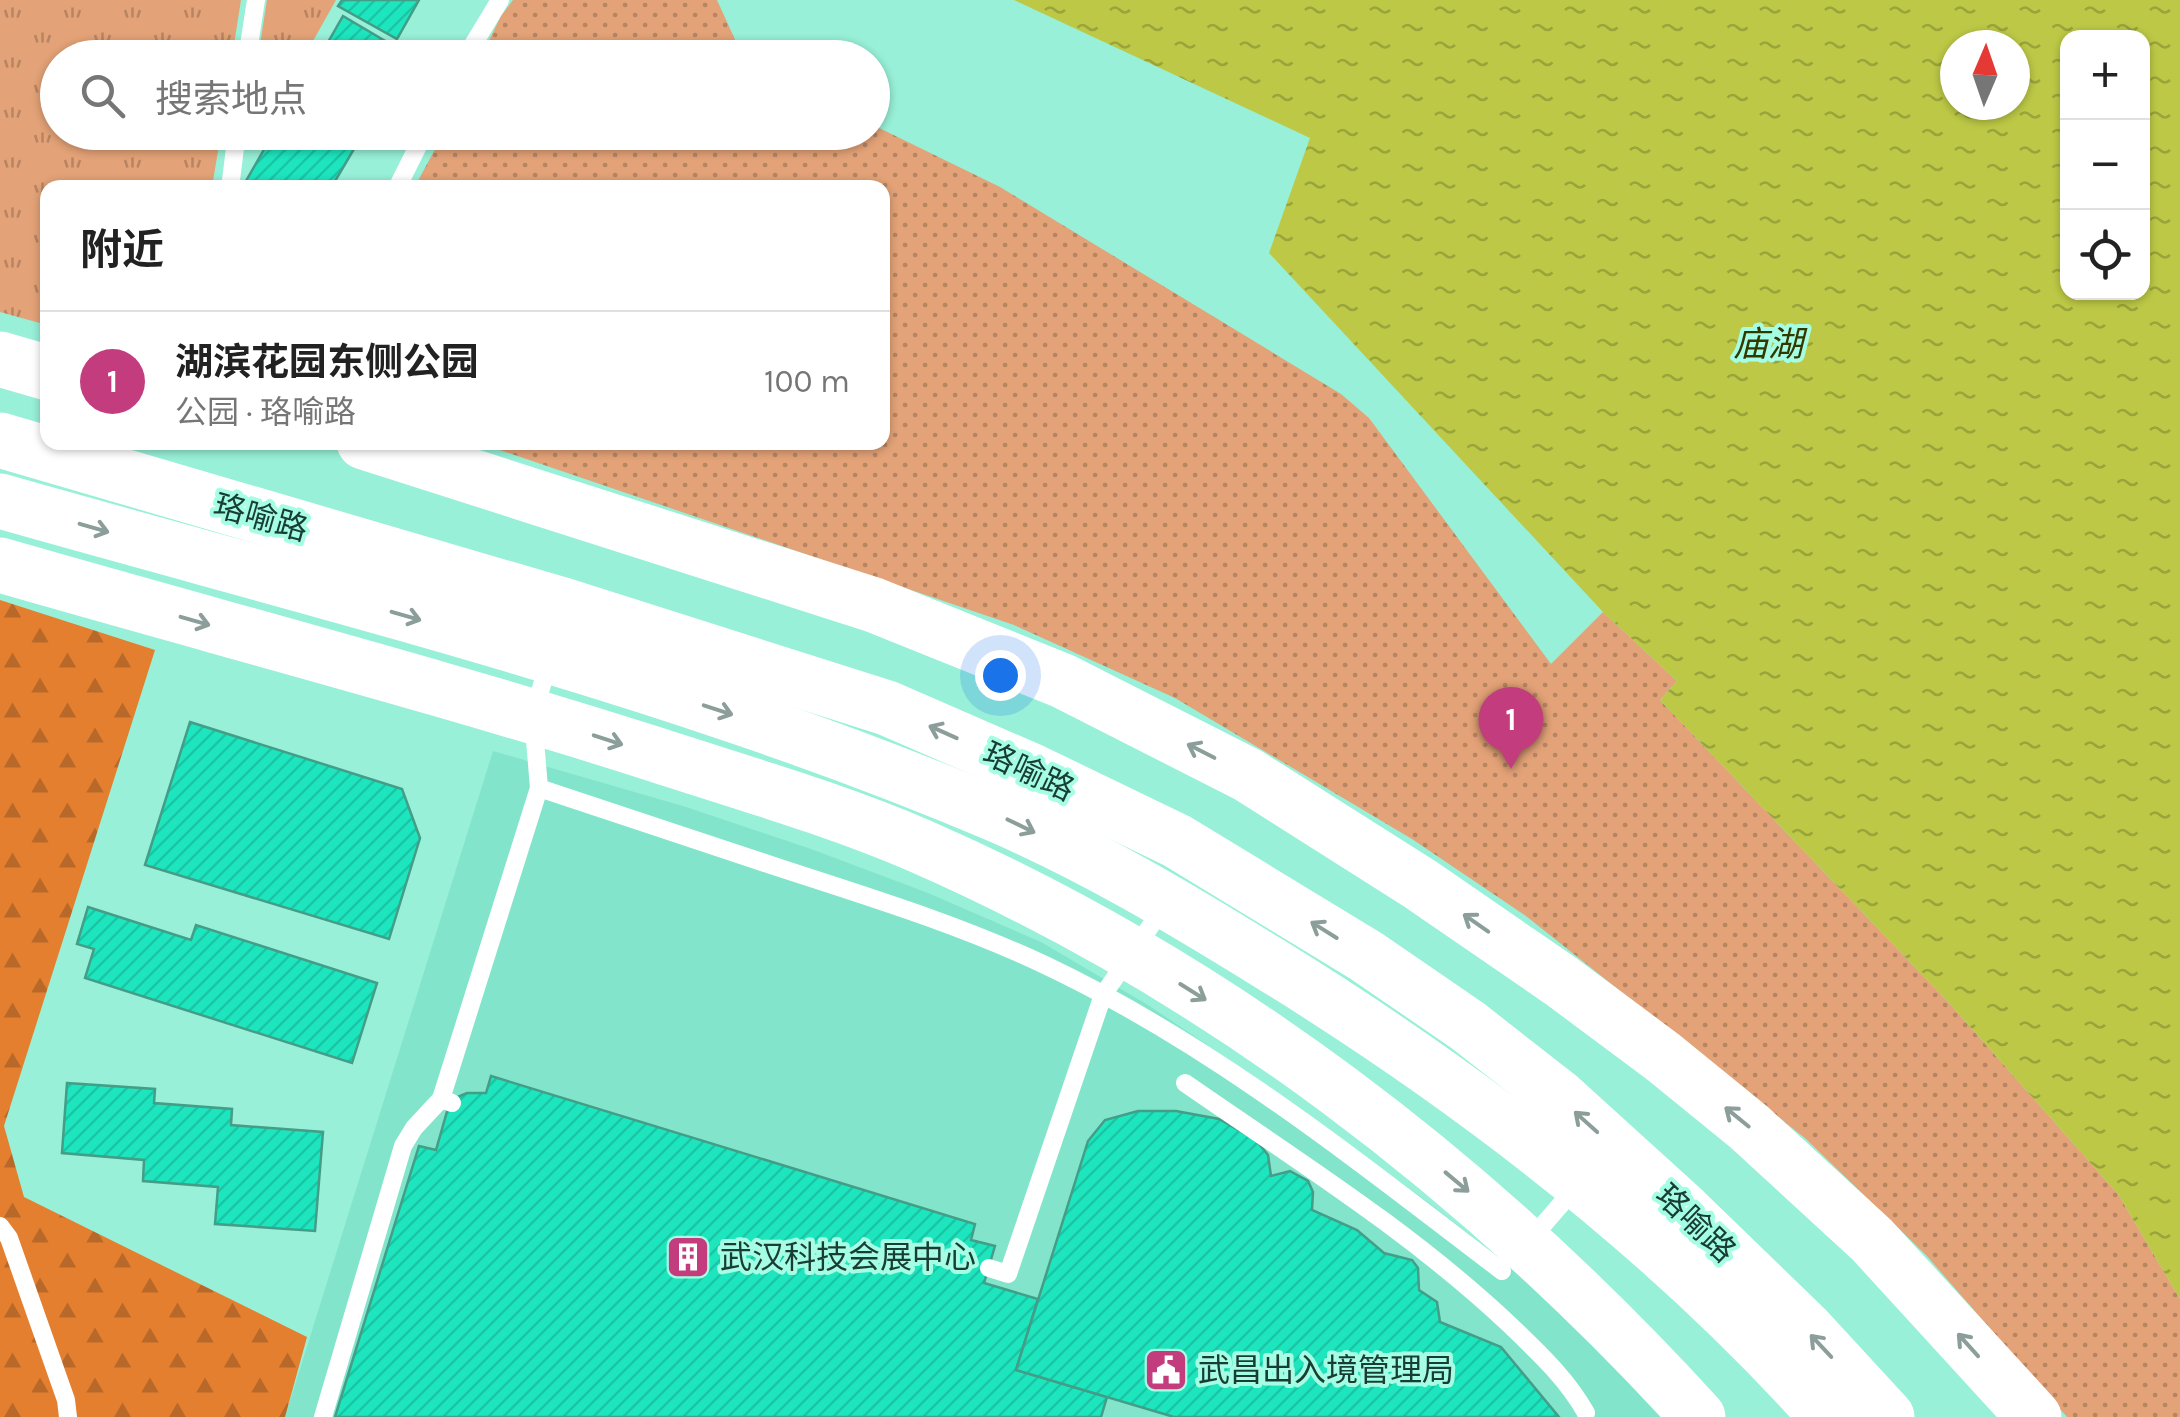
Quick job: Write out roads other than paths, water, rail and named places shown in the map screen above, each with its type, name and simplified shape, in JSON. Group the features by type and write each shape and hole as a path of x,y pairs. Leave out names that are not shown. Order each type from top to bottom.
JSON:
{"main road":[{"path":"0,360 40,372"},
{"name":"珞喻路","path":"0,440 603,618 854,697 1032,771 1177,841 1366,956 1468,1026 1560,1098 1805,1328 1888,1417"},
{"path":"389,450 874,605 1063,681 1248,775 1420,884 1561,981 1735,1116 1872,1240 2034,1417"},
{"name":"珞喻路","path":"0,501 550,657 777,729 1000,816 1168,901 1342,1008 1422,1064 1638,1230 1783,1368 1827,1417"},
{"path":"0,565 533,716 848,817 1004,886 1117,974 1334,1086 1454,1178 1514,1257 1622,1334 1698,1417"}],"lane":[{"path":"250,40 256,0"},
{"path":"476,40 500,0"},
{"path":"231,180 234,150"},
{"path":"401,180 417,150"},
{"path":"323,1417 403,1146 414,1128 446,1101 539,788 533,716 550,657"},
{"path":"539,788 914,910 1001,946 1117,974"},
{"path":"989,1268 1005,1281 1117,974 1168,901"},
{"path":"1185,1083 1404,1236 1480,1297 1556,1371 1586,1413"},
{"path":"1480,1297 1580,1182"},
{"path":"0,1226 9,1238 66,1400 68,1417"}],"water":[{"name":"庙湖","path":"1014,0 2180,0 2180,1299 2118,1194 1950,1004 1660,700 1677,681 1603,612 1269,253 1310,138"}],"place":[{"name":"湖滨花园东侧公园","path":"1511,769"},
{"name":"武汉科技会展中心","path":"688,1257"},
{"name":"武昌出入境管理局","path":"1166,1370"}]}
